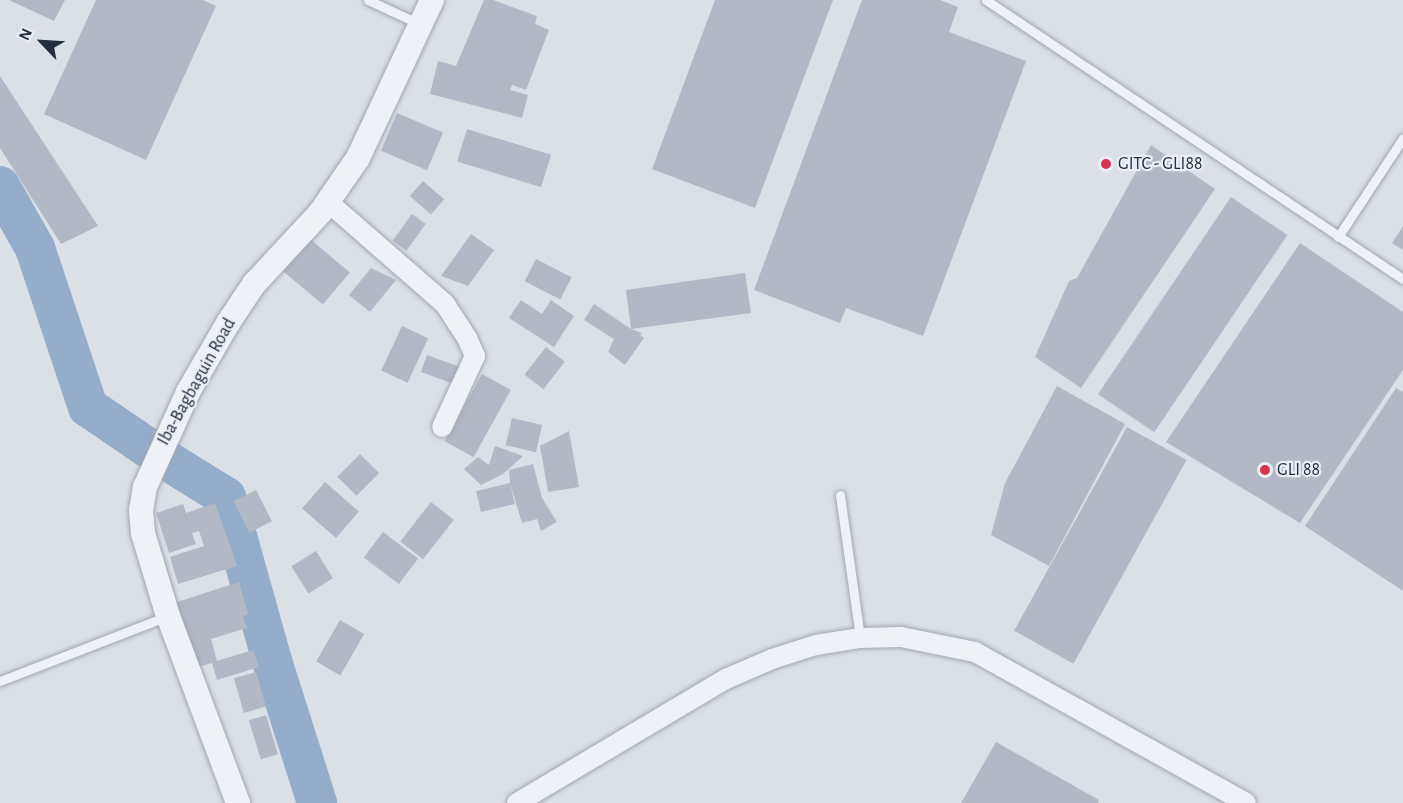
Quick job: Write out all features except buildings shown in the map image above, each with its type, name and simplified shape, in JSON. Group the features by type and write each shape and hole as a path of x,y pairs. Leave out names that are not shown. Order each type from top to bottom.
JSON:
{"street":[{"name":"Iba-Bagbaguin Road","path":"238,803 168,616 143,532 141,511 151,468 188,392 228,323 254,284 328,202 358,158 432,0"},
{"path":"328,202 445,304 467,338 475,356 442,428"},
{"path":"517,803 726,679 783,655 816,645 860,638 901,637 975,652 1246,803"}],"lane":[{"path":"368,0 420,24"},
{"path":"986,0 997,3 1338,237 1403,279"},
{"path":"1338,237 1403,138"},
{"path":"840,495 860,638"},
{"path":"0,681 168,616"}],"waterway":[{"path":"0,186 35,248 88,407 148,448"},
{"path":"163,458 226,497 273,664 317,803"}],"place":[{"name":"GITC - GLI88","path":"1106,164"},
{"name":"GLI 88","path":"1265,470"}]}
